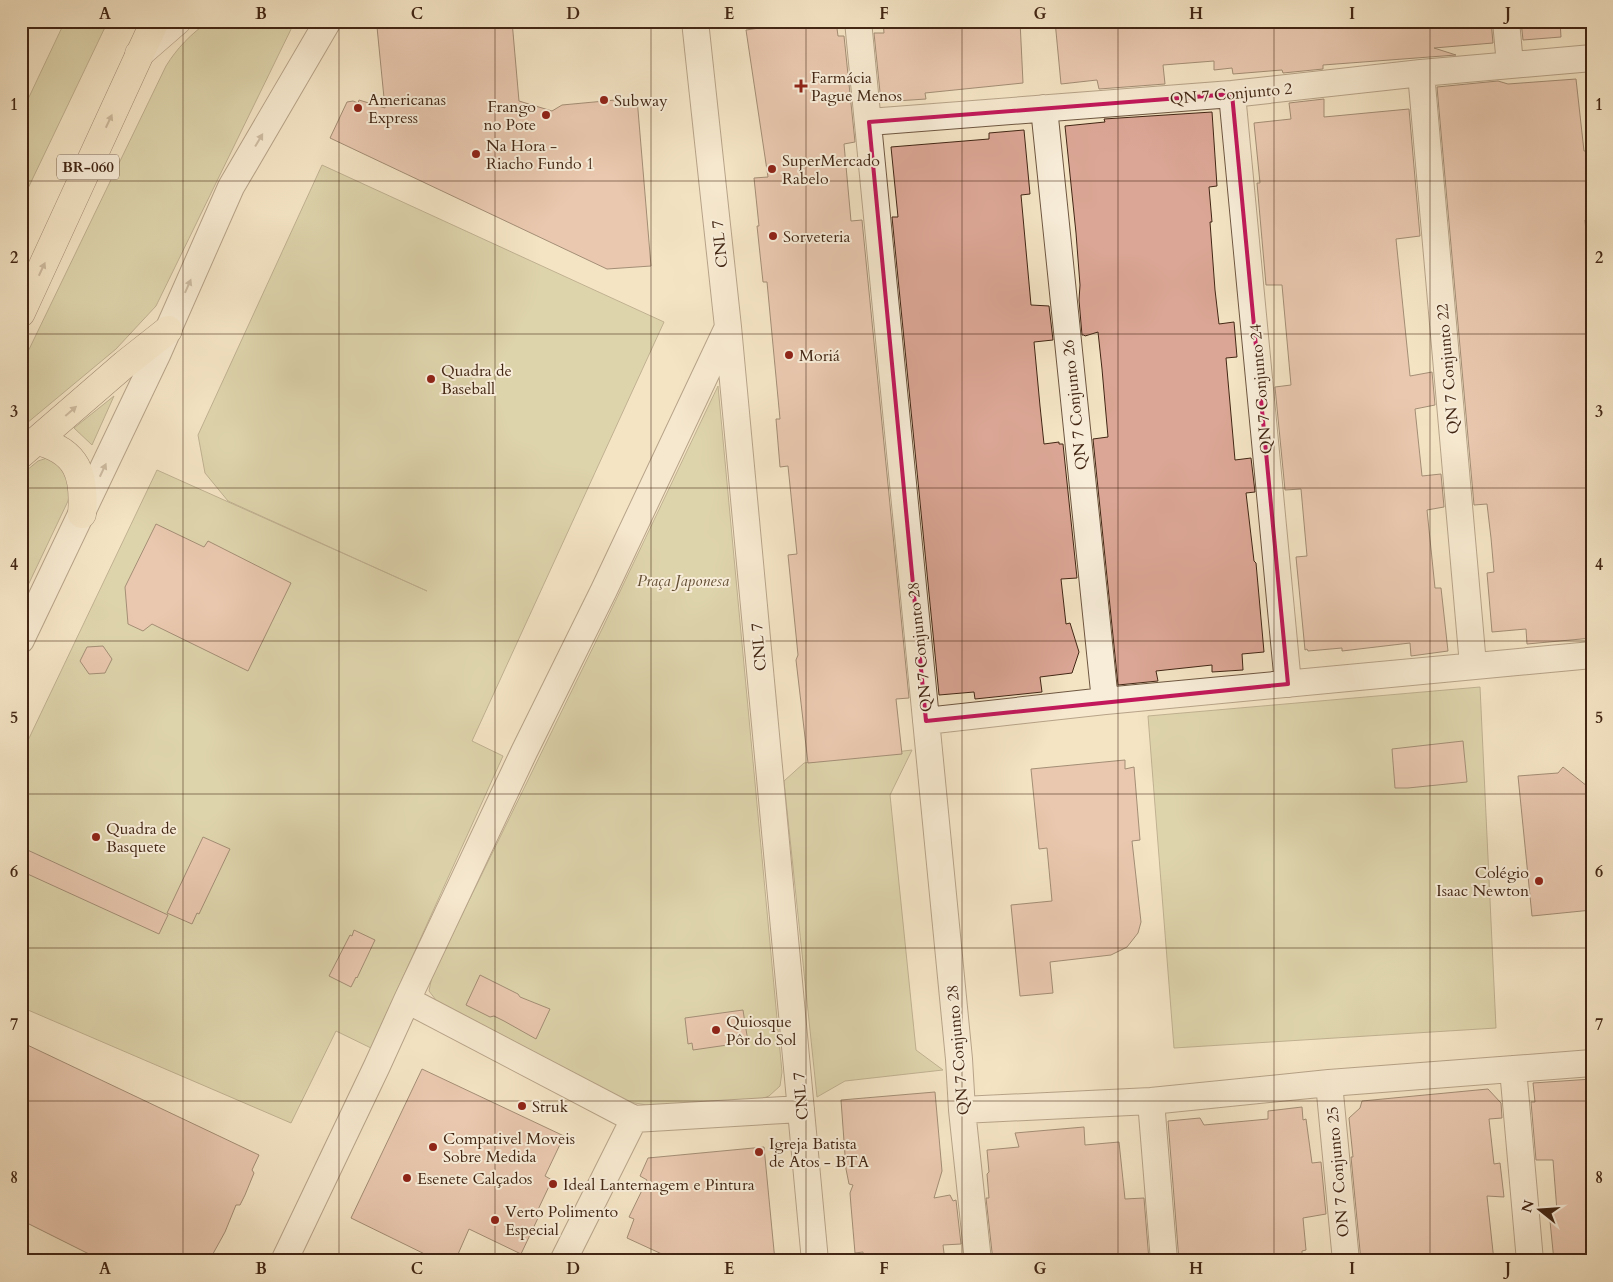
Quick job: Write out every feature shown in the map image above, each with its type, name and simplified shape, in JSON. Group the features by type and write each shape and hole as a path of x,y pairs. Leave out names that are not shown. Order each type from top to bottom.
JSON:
{"highway":[{"name":"BR-060","path":"21,313 155,21"},
{"path":"29,447 125,364 168,330"},
{"path":"29,447 58,448 72,459 80,474 83,486 82,514"}],"street":[{"path":"140,54 177,21"},
{"path":"21,640 168,330 231,186 328,21"},
{"path":"1506,21 1510,65"},
{"name":"QN 7 Conjunto 28","path":"856,25 869,122 959,1059 962,1110 978,1261"},
{"name":"CNL 7","path":"699,26 815,1261"},
{"name":"QN 7 Conjunto 2","path":"869,122 1232,94 1421,73 1592,58"},
{"name":"QN 7 Conjunto 22","path":"1421,73 1473,665"},
{"name":"QN 7 Conjunto 24","path":"1232,94 1288,684"},
{"name":"QN 7 Conjunto 26","path":"1044,108 1104,701"},
{"path":"284,1261 524,752 604,590 728,327"},
{"path":"926,722 1104,701 1592,655"},
{"path":"407,1000 634,1119 801,1109"},
{"path":"962,1110 1151,1101 1329,1084 1592,1063"},
{"path":"1513,1069 1530,1261"},
{"name":"ON 7 Conjunto 25","path":"1329,1084 1346,1261"},
{"path":"1151,1101 1164,1261"},
{"path":"563,1261 634,1119"}],"highlighted area":[{"path":"1232,94 1288,684 926,721 869,122"}],"green space":[{"path":"65,21 108,21 21,203 21,114"},
{"path":"209,21 295,21 156,306 116,349 21,428 21,366 166,66 185,42"},
{"path":"322,165 664,322 472,741 503,756 371,1048 336,1031 291,1123 21,1007 21,755 157,470 427,591 228,501 205,473 198,435"},
{"name":"Praça Japonesa","path":"718,386 782,1072 780,1086 769,1096 748,1104 647,1105 629,1102 439,1004 429,991 432,976 603,627"},
{"path":"114,396 92,445 74,428"},
{"path":"50,457 60,459 71,481 68,501 21,600 21,475 38,461"},
{"path":"1480,687 1496,1028 1174,1048 1148,716"},
{"path":"912,750 890,795 916,1050 943,1070 845,1081 817,1097 784,781 804,763"}],"building":[{"path":"434,21 512,21 519,101 552,111 562,105 637,98 651,266 607,269 330,138 347,102 353,101 358,103 359,100 385,108 377,27"},
{"path":"807,21 836,21 838,36 844,36 855,142 844,144 851,221 862,220 909,698 896,699 902,754 808,763 796,660 798,655 788,555 797,554 788,466 780,467 776,419 780,419 767,282 763,282 757,226 759,226 754,178 768,177 746,30"},
{"path":"883,21 1020,21 1023,83 925,93 926,99 881,102 874,33 884,33"},
{"path":"1055,21 1491,21 1493,43 1434,48 1456,55 1323,65 1323,69 1283,73 1282,70 1233,74 1232,68 1214,70 1214,61 1163,65 1165,84 1099,89 1097,80 1061,84"},
{"path":"1521,21 1560,21 1561,37 1523,40"},
{"path":"1576,79 1584,151 1590,151 1592,163 1592,220 1585,220 1592,298 1592,638 1527,644 1526,629 1492,632 1487,573 1494,572 1491,538 1487,504 1474,505 1437,87 1498,81 1508,84"},
{"path":"1324,99 1324,117 1409,109 1420,236 1396,239 1410,376 1432,372 1435,405 1415,409 1422,476 1441,474 1444,507 1427,510 1435,588 1441,588 1448,651 1411,656 1410,643 1342,651 1342,648 1305,650 1296,557 1307,556 1301,489 1285,490 1275,387 1291,385 1282,285 1266,285 1257,183 1260,183 1254,123 1291,119 1289,103"},
{"path":"1212,112 1217,186 1209,187 1215,290 1219,324 1234,322 1237,357 1226,358 1235,460 1251,458 1255,492 1246,493 1254,561 1256,563 1264,652 1242,654 1243,670 1212,672 1212,665 1156,671 1158,681 1118,685 1093,439 1108,437 1102,369 1098,332 1085,336 1082,335 1076,233 1065,126 1105,122 1104,119"},
{"path":"1024,130 1030,194 1021,195 1031,305 1049,306 1053,340 1034,342 1044,444 1059,442 1059,444 1063,444 1077,578 1061,579 1066,624 1070,623 1079,652 1072,673 1040,677 1042,692 975,699 974,692 939,695 892,217 898,217 891,147 989,139 989,133"},
{"path":"156,524 204,547 208,541 291,583 248,671 152,624 143,631 128,624 125,587"},
{"path":"103,646 112,659 105,673 89,674 80,661 87,647"},
{"path":"1463,741 1467,782 1395,788 1392,749"},
{"path":"1125,760 1125,769 1134,767 1140,840 1132,841 1141,922 1138,933 1127,947 1111,955 1050,962 1053,993 1020,996 1011,905 1052,901 1047,848 1039,849 1031,769"},
{"path":"1563,767 1592,790 1592,795 1589,799 1592,828 1592,910 1532,916 1518,776 1558,773"},
{"path":"203,837 230,849 199,914 197,913 192,924 167,913"},
{"path":"21,847 168,915 159,934 21,871"},
{"path":"354,930 375,940 351,987 329,976"},
{"path":"480,975 518,994 520,997 550,1009 536,1039 494,1016 490,1017 466,1005"},
{"name":"Quiosque Pôr do Sol","path":"743,1010 748,1042 693,1050 692,1043 688,1044 685,1018"},
{"path":"21,1042 259,1155 252,1170 254,1173 245,1195 240,1205 236,1205 225,1232 209,1261 103,1261 21,1220"},
{"path":"422,1069 564,1136 545,1176 552,1180 535,1216 538,1218 521,1254 469,1229 455,1261 439,1261 351,1218"},
{"path":"1592,1079 1592,1261 1554,1261 1549,1211 1557,1211 1553,1160 1536,1160 1531,1102 1535,1102 1533,1083"},
{"path":"1488,1089 1501,1103 1502,1118 1489,1119 1494,1164 1500,1163 1504,1197 1487,1196 1494,1261 1361,1261 1349,1118 1360,1108 1362,1101"},
{"path":"935,1092 942,1171 934,1198 950,1195 953,1201 956,1200 961,1244 943,1245 945,1261 864,1261 863,1252 855,1253 850,1193 853,1185 849,1184 846,1169 841,1100"},
{"path":"1302,1107 1303,1120 1306,1119 1312,1163 1321,1162 1326,1214 1303,1218 1306,1250 1302,1251 1302,1261 1179,1261 1168,1121 1200,1118 1204,1125 1268,1119 1268,1111"},
{"path":"1084,1127 1085,1145 1119,1142 1125,1199 1144,1198 1149,1261 993,1261 986,1198 989,1198 987,1150 1019,1147 1015,1133"},
{"path":"764,1147 775,1261 661,1261 664,1255 627,1238 634,1219 629,1217 647,1180 640,1176 648,1158"}],"place":[{"name":"Farmácia Pague Menos","path":"801,86"},
{"name":"Subway","path":"604,100"},
{"name":"Americanas Express","path":"358,108"},
{"name":"Frango no Pote","path":"546,115"},
{"name":"Na Hora - Riacho Fundo 1","path":"476,154"},
{"name":"SuperMercado Rabelo","path":"772,169"},
{"name":"Sorveteria","path":"773,236"},
{"name":"Moriá","path":"789,355"},
{"name":"Quadra de Baseball","path":"431,379"},
{"name":"Quadra de Basquete","path":"96,837"},
{"name":"Colégio Isaac Newton","path":"1539,881"},
{"name":"Quiosque Pôr do Sol","path":"716,1030"},
{"name":"Struk","path":"522,1106"},
{"name":"Compativel Moveis Sobre Medida","path":"433,1147"},
{"name":"Igreja Batista de Atos - BTA","path":"759,1152"},
{"name":"Esenete Calçados","path":"407,1178"},
{"name":"Ideal Lanternagem e Pintura","path":"553,1184"},
{"name":"Verto Polimento Especial","path":"495,1220"}]}
